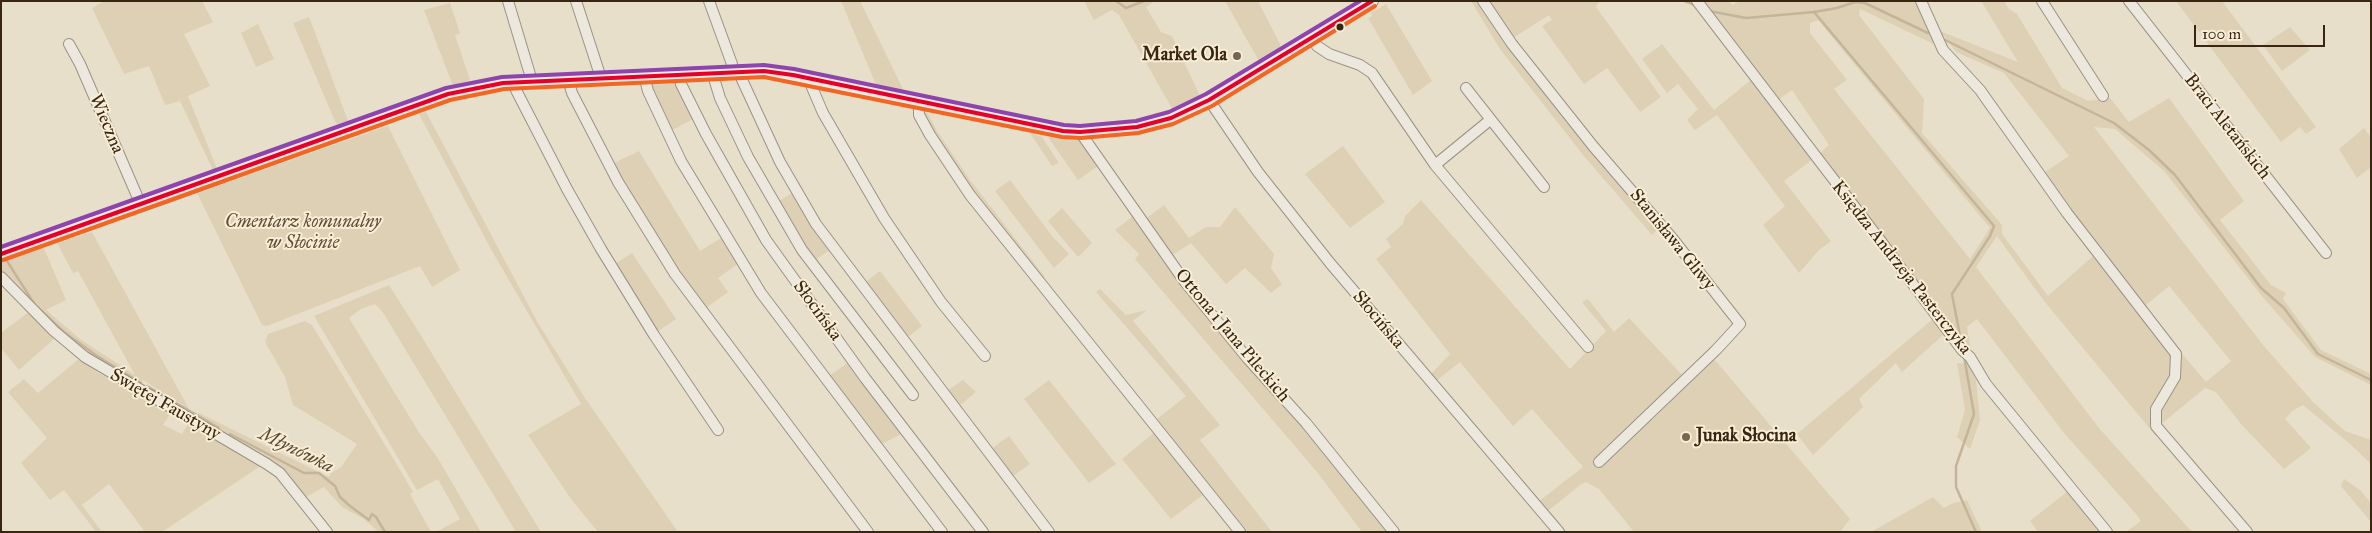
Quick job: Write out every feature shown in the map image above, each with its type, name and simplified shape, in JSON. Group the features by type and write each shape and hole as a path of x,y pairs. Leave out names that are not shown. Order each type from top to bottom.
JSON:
{"street":[{"path":"508,1 532,81"},
{"path":"576,1 601,78"},
{"path":"709,1 735,71 780,162 816,224 1049,532"},
{"path":"1,254 448,94 478,86 516,82 679,73 764,71 808,78 1034,126 1080,132 1153,124 1186,112 1209,100 1372,1"},
{"name":"Stanisława Gliwy","path":"1482,1 1512,44 1593,146 1674,239 1740,324 1716,350 1599,462"},
{"name":"Księdza Andrzeja Pasterczyka","path":"1697,1 1962,350 1970,357 1986,384 2107,532"},
{"path":"1921,1 1943,50 1980,90 2066,213 2176,354 2175,377 2156,409 2156,426 2247,532"},
{"path":"2042,1 2103,96"},
{"name":"Braci Aletańskich","path":"2129,1 2326,253"},
{"path":"1311,38 1329,54 1360,65 1372,73 1435,165 1588,347"},
{"name":"Wieczna","path":"69,44 80,64 141,205"},
{"path":"712,72 720,98 748,158 802,250 913,395"},
{"name":"Słocińska","path":"679,73 682,84 706,134 766,240 865,378 983,532"},
{"path":"644,75 648,91 681,161 762,293 942,532"},
{"path":"808,78 823,113 884,218 941,302 985,356"},
{"path":"568,79 572,93 618,182 675,274 868,532"},
{"path":"516,82 516,90 601,249 654,335 718,430"},
{"path":"1466,88 1544,187"},
{"name":"Słocińska","path":"1209,100 1258,172 1330,263 1559,532"},
{"path":"919,102 919,115 970,195 1240,532"},
{"path":"1435,165 1490,120"},
{"name":"Ottona i Jana Pileckich","path":"1080,132 1116,187 1186,282 1248,359 1306,423 1394,532"},
{"name":"Świętej Faustyny","path":"1,277 54,331 85,357 280,473 327,532"}],"green space":[{"path":"104,1 202,1 213,22 184,34 210,86 188,96 217,169 213,170 180,101 165,105 149,66 124,74 92,8"},
{"path":"841,1 860,1 904,91 901,93 877,87"},
{"path":"1084,1 1155,1 1146,7 1161,32 1172,36 1200,96 1199,99 1174,112 1119,15 1112,10 1094,20"},
{"path":"1225,1 1258,1 1280,44 1281,50 1260,63"},
{"path":"1471,1 1478,1 1506,45 1657,230 1652,235 1583,155 1500,49"},
{"path":"1489,1 1599,1 1596,7 1661,97 1640,112 1607,68 1584,84 1542,26 1552,20 1549,15 1513,38"},
{"path":"1703,1 1730,1 1732,5 1740,1 1917,1 1938,46 1860,9 1859,15 1924,99 1922,133 2002,225 2002,234 2048,296 2093,256 2172,356 2174,374 2153,420 2156,436 2044,301 1997,236 1976,267 2099,428 2192,532 2126,532 2141,521 2136,514 2064,433 1977,319 1967,327 1971,351 1966,349 1819,154 1829,145 1792,90 1778,100","holes":["1818,20 1990,228 1970,259 1834,89 1847,80 1810,33 1810,23"]},
{"path":"1981,1 2004,1 2009,9 2017,14 2062,88 2088,101 2110,98 2129,122 2169,98 2244,201 2220,220 2271,285 2286,293 2283,299 2321,350 2371,374 2371,385 2315,357 2261,295 2165,172 2115,129 2094,127 2263,345 2314,403 2345,431 2371,440 2371,464 2303,405 2292,411 2285,419 2311,448 2284,469 2241,424 2216,392 2205,388 2160,425 2160,409 2178,378 2178,349 2206,382 2231,361 2169,286 2145,306 2042,174 2069,156 2004,73 1956,52 1940,31 2018,62"},
{"path":"2176,1 2222,1 2316,127 2306,134 2300,127 2281,142"},
{"path":"450,3 460,33 455,35 470,80 453,86 424,10"},
{"path":"1386,4 1432,81 1413,95 1368,18 1372,16 1371,13"},
{"path":"309,17 348,121 337,124 334,119 293,23"},
{"path":"258,24 274,59 256,67 241,33"},
{"path":"2290,27 2310,50 2282,71 2263,45"},
{"path":"1662,44 1714,110 1751,80 1813,159 1784,181 1831,241 1819,250 1799,273 1763,225 1785,206 1717,115 1695,130 1687,120 1698,109 1678,84 1667,93 1642,59"},
{"path":"678,81 695,118 670,131 649,83"},
{"path":"426,112 538,323 585,398 678,532 598,532 571,499 528,435 581,404 492,251 419,114"},
{"path":"927,112 937,131 970,180 1045,277 1040,281 969,187 923,113"},
{"name":"Cmentarz komunalny w Słocinie","path":"388,126 460,270 432,287 420,266 267,326 262,325 197,193"},
{"path":"2364,128 2371,138 2371,167 2357,178 2339,149"},
{"path":"1030,133 1042,137 1059,163 1052,166"},
{"path":"1048,137 1080,140 1098,166 1078,180"},
{"path":"1343,146 1385,202 1350,228 1305,174"},
{"path":"639,151 700,251 723,237 739,263 718,278 728,292 706,308 669,259 612,164"},
{"path":"1010,180 1052,236 1069,254 1054,268 995,191"},
{"path":"794,192 831,249 815,260 777,202"},
{"path":"1421,200 1570,369 1606,331 1582,302 1588,299 1614,332 1629,318 1684,377 1647,413 1652,420 1714,359 1850,519 1840,532 1634,532 1599,489 1586,482 1548,511 1538,502 1583,467 1532,409 1513,426 1460,362 1436,381 1431,374 1450,354 1376,259 1391,247 1386,239 1403,224 1405,216"},
{"path":"1164,205 1189,238 1206,227 1220,227 1235,207 1274,254 1271,268 1282,284 1271,293 1245,268 1226,284 1191,243 1171,256 1144,220"},
{"path":"1062,208 1092,243 1078,257 1048,221"},
{"path":"1132,217 1164,262 1232,345 1301,421 1390,532 1362,532 1317,472 1135,259 1139,254 1115,230"},
{"path":"92,232 189,409 143,380 138,385 85,352 24,296 1,269 1,263 13,256 43,246 66,300 46,310 80,339 135,375 78,271 73,273 57,243"},
{"path":"632,253 676,319 657,332 615,264"},
{"path":"880,271 922,326 907,338 864,283"},
{"path":"389,285 541,532 516,532 382,311 375,304 361,309 349,318 420,434 437,457 481,532 436,532 460,519 438,479 417,490 314,316"},
{"path":"1100,289 1126,315 1147,310 1133,321 1220,425 1200,440 1272,532 1244,532 1157,419 1186,396 1096,292"},
{"path":"30,311 54,339 19,370 1,348 1,333"},
{"path":"1934,318 1943,335 1902,372 1896,363 1859,399 1863,407 1813,455 1797,434"},
{"path":"305,321 312,325 396,463 413,492 410,494 431,532 379,532 364,519 342,507 324,487 306,497 291,480 195,419 199,413 329,477 331,473 341,467 357,444 293,405 285,377 265,342 268,334"},
{"path":"80,358 97,372 171,413 163,425 182,434 189,423 262,465 162,532 145,532 109,484 82,505 102,532 96,532 64,490 50,500 21,463 47,438 8,392 24,379 38,393"},
{"path":"850,361 903,433 880,445 828,377"},
{"path":"1957,363 1969,364 1976,380 1980,420 1970,449 1957,437 1965,410"},
{"path":"963,380 976,392 959,406 947,391"},
{"path":"1049,380 1116,464 1089,483 1024,399"},
{"path":"1156,431 1204,494 1171,519 1122,459"},
{"path":"1009,436 1030,464 1013,476 990,450"},
{"path":"2344,479 2360,490 2371,503 2371,522 2341,486"},
{"path":"2068,491 2103,532 2038,532 2030,521"},
{"path":"1933,497 1944,508 1967,500 1982,532 1871,532"}],"waterway":[{"name":"Młynówka","path":"1116,1 1126,8 1144,1"},
{"path":"1685,1 1695,5"},
{"path":"1814,12 1837,8 1855,2 1865,3 1928,33"},
{"path":"1709,11 1746,18 1814,12 1994,226 1990,236 1952,294 1961,341"},
{"path":"1943,39 2114,123 2149,150 2175,175 2261,288 2284,308 2318,354 2371,380"},
{"name":"Młynówka","path":"7,261 35,305 64,332 97,356 141,383"},
{"path":"1964,356 1974,414 1956,466 1956,487 1976,532"},
{"name":"Młynówka","path":"147,386 219,428"},
{"name":"Młynówka","path":"230,434 304,473 319,473 335,486 340,497 350,506 369,520 372,514 376,517 385,532"}],"transit line":[{"path":"1,247 446,88 502,77 764,65 794,69 1064,125 1080,126 1136,121 1169,112 1206,94 1360,1"},
{"path":"1,254 448,94 503,83 764,71 793,75 1063,131 1080,132 1137,127 1171,118 1209,100 1372,1"},
{"path":"3,260 450,100 504,89 764,77 1062,137 1081,138 1138,133 1173,124 1212,106 1375,6"}],"place":[{"name":"Market Ola","path":"1237,56"},
{"name":"Junak Słocina","path":"1686,437"}]}
